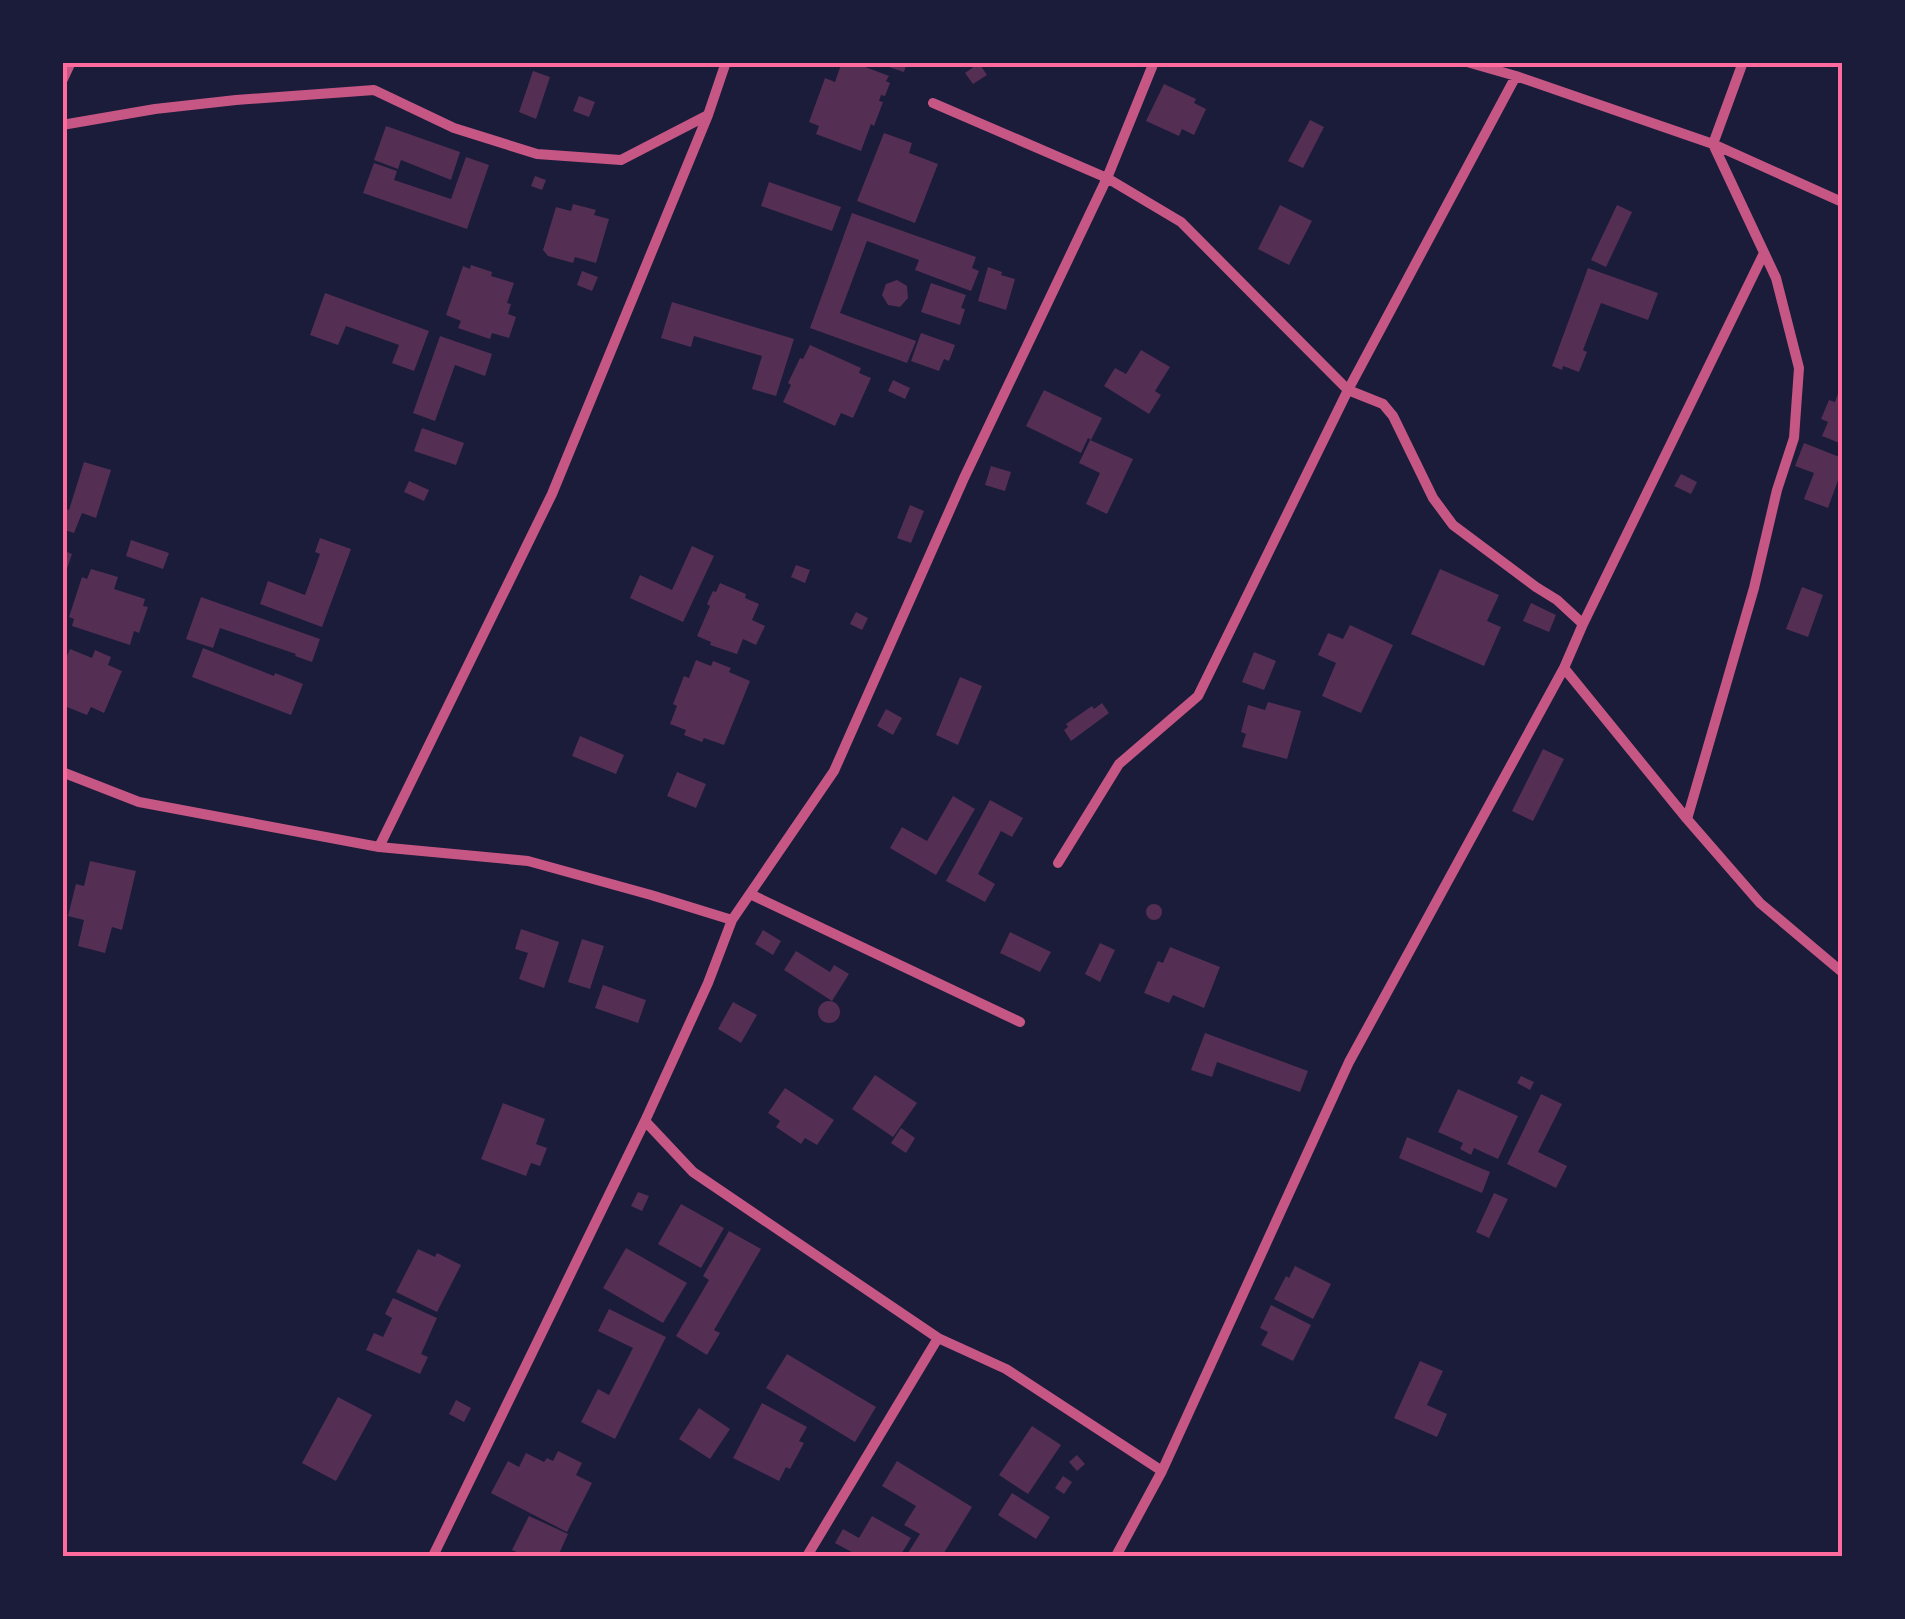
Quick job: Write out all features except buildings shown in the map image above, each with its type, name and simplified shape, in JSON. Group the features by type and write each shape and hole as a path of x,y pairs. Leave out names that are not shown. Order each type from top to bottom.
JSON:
{"street":[{"path":"62,81 71,62"},
{"path":"380,847 552,494 708,116 726,62"},
{"path":"434,1556 645,1121 732,920 834,770 964,478 1107,178 1154,62"},
{"path":"1467,62 1713,144 1842,202"},
{"path":"1687,819 1754,588 1776,490 1794,438 1800,368 1776,278 1713,144 1743,62"},
{"path":"1058,863 1119,764 1198,696 1348,390 1516,76"},
{"path":"62,125 154,109 374,90 454,128 537,154 621,160 708,116"},
{"path":"933,103 1107,178 1181,222 1348,390 1382,404 1393,416 1433,498 1453,525 1557,600 1582,624"},
{"path":"1116,1556 1162,1471 1349,1062 1564,668 1764,253"},
{"path":"1564,668 1760,903 1842,972"},
{"path":"62,772 139,802 380,847 528,861 732,920"},
{"path":"750,894 1020,1022"},
{"path":"645,1121 693,1172 938,1338 1006,1369 1162,1471"},
{"path":"807,1556 938,1338"}]}
